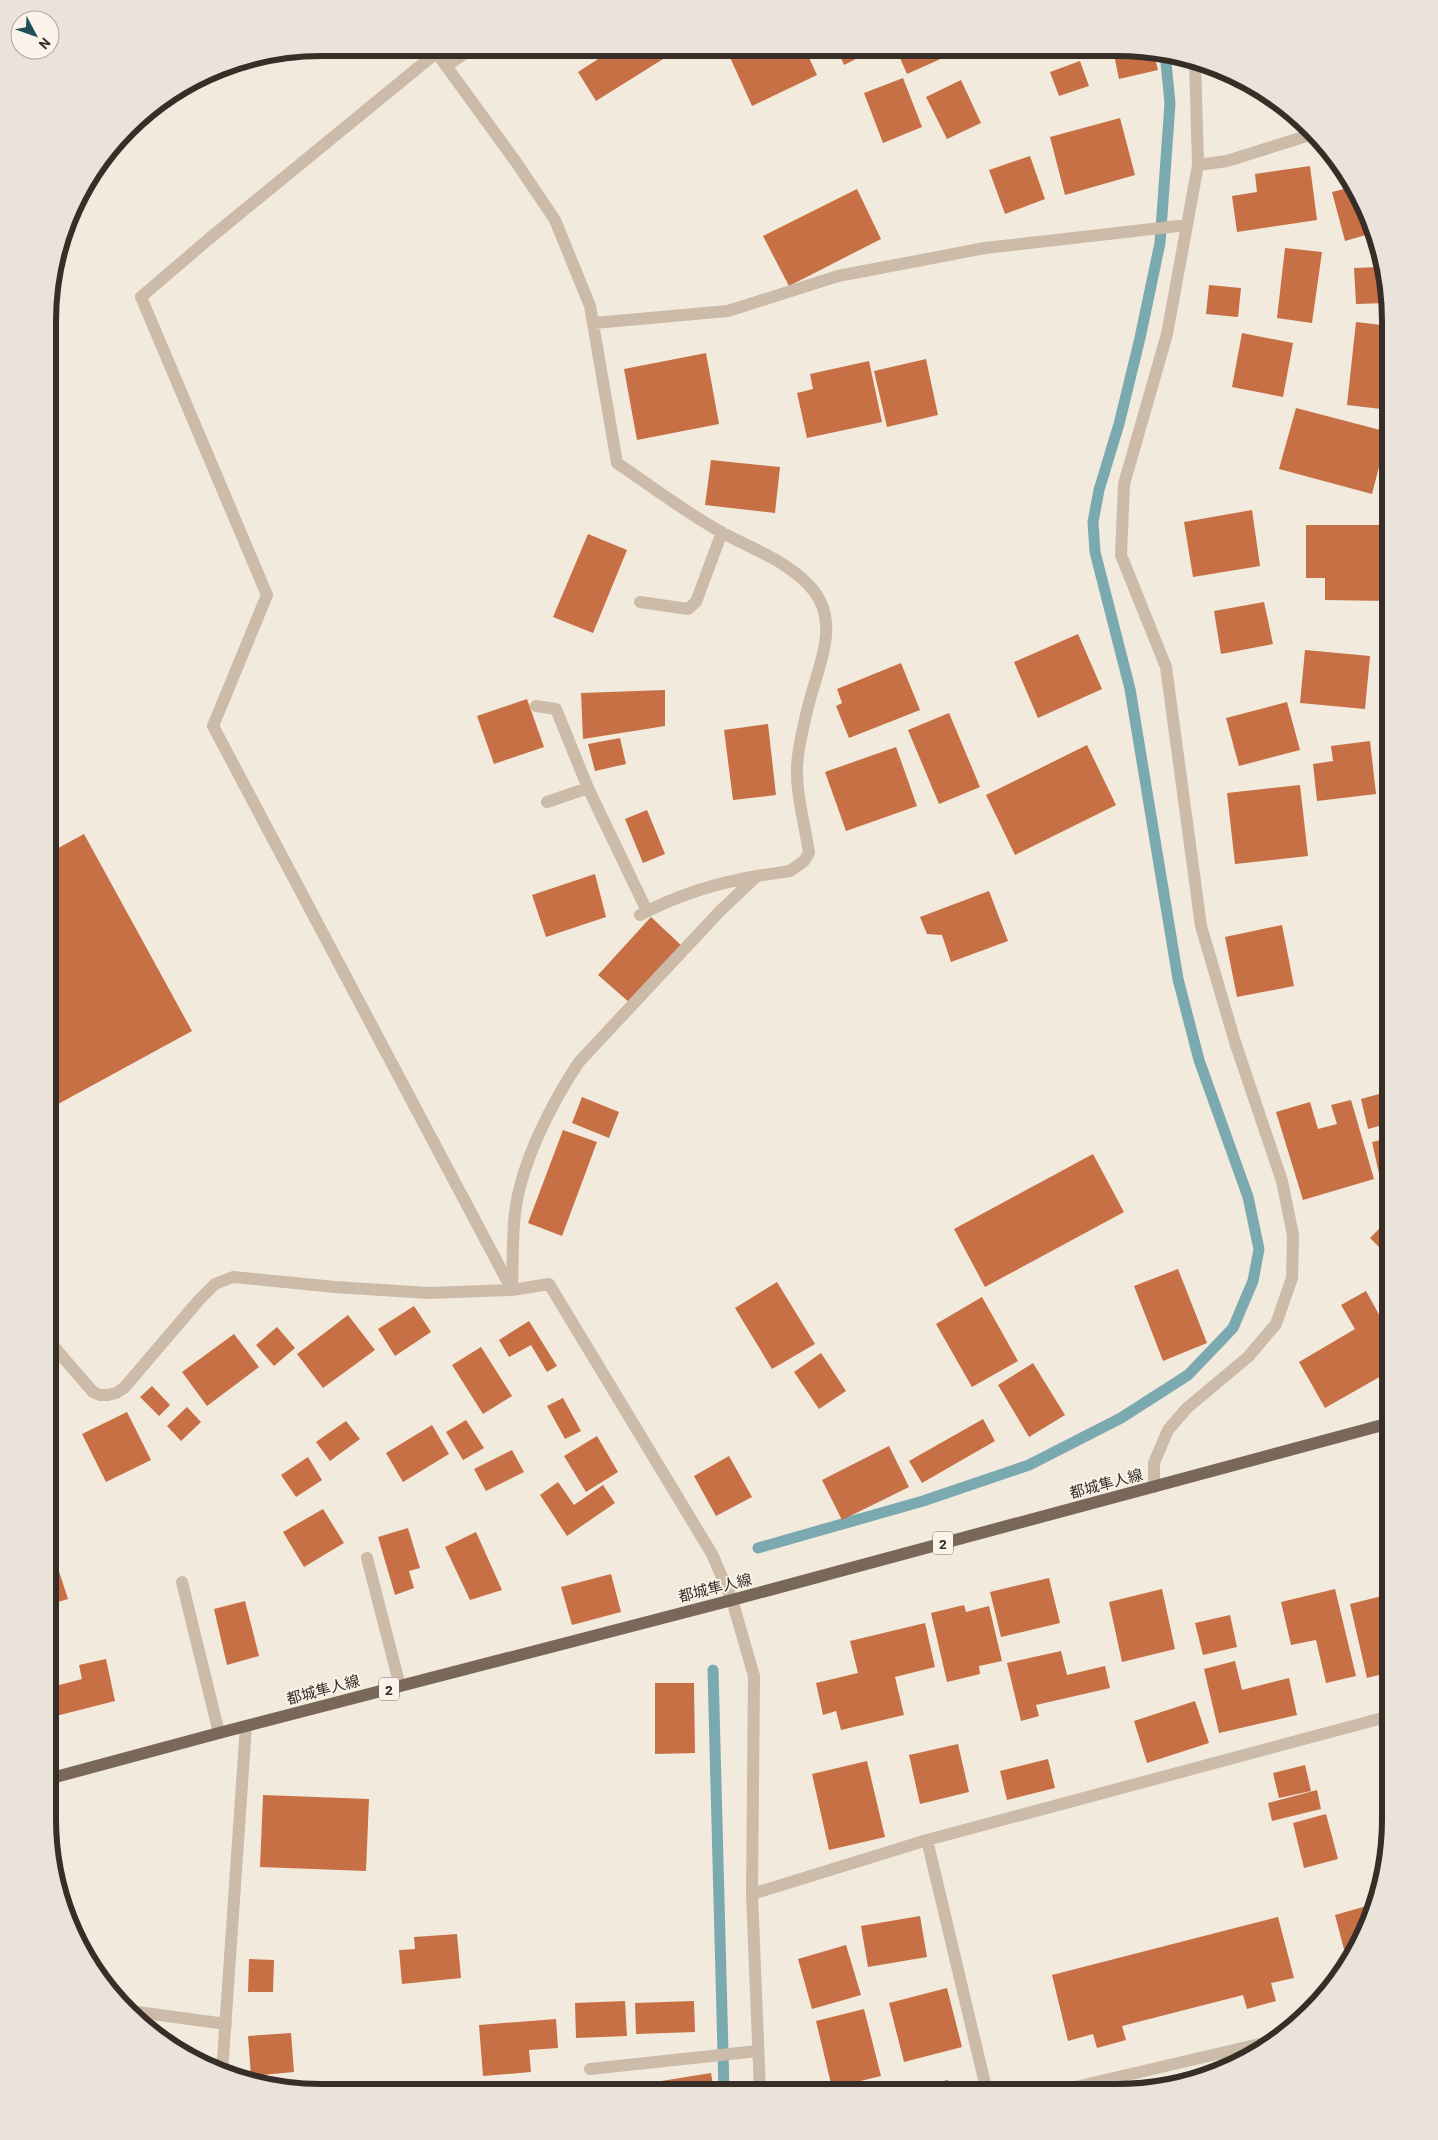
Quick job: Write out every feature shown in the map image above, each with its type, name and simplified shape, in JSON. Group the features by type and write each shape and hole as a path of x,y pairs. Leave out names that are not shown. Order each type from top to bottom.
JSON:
{"main road":[{"name":"都城隼人線","path":"56,1778 219,1733 732,1600 1382,1425"}],"street":[{"path":"428,56 141,296 267,595 213,726 512,1290"},
{"path":"439,56 516,162 555,220 590,306 617,463 722,532 770,556 813,590 822,604 826,621 826,642 809,703 797,766 809,853 804,861 790,871 722,882 674,899 643,913 588,788 556,709 536,706"},
{"path":"446,66 460,56"},
{"path":"1154,1487 1154,1463 1168,1430 1187,1408 1248,1358 1276,1324 1292,1278 1293,1235 1282,1181 1235,1042 1201,926 1166,667 1121,555 1124,484 1167,334 1181,226 1198,165 1195,68"},
{"path":"1198,165 1227,161 1306,136"},
{"path":"594,323 728,311 838,276 985,248 1181,226"},
{"path":"640,602 688,608 696,602 722,532"},
{"path":"547,802 588,788"},
{"path":"512,1290 515,1213 521,1184 547,1118 567,1079 593,1045 720,911 757,876"},
{"path":"56,1349 93,1392 100,1395 116,1393 124,1388 155,1350 215,1284 233,1277 335,1287 429,1293 512,1290 548,1284 712,1554 732,1600 754,1676 752,1894 754,2051 759,2084"},
{"path":"367,1558 400,1686"},
{"path":"182,1582 219,1733"},
{"path":"752,1894 927,1840 1382,1718"},
{"path":"223,2065 246,1726"},
{"path":"927,1840 985,2084"},
{"path":"141,2012 226,2024"},
{"path":"1088,2084 1253,2046"},
{"path":"590,2069 754,2051"}],"building":[{"path":"603,56 668,56 596,101 578,72"},
{"path":"729,56 808,56 817,75 752,106"},
{"path":"840,56 862,56 844,65"},
{"path":"899,56 947,56 907,74"},
{"path":"1114,56 1155,60 1158,70 1119,79"},
{"path":"1080,61 1089,86 1059,96 1050,72"},
{"path":"903,78 922,127 883,143 864,93"},
{"path":"961,80 981,123 947,139 926,97"},
{"path":"1120,118 1135,175 1065,195 1050,137"},
{"path":"1030,156 1045,199 1005,214 989,170"},
{"path":"1310,166 1317,220 1237,232 1232,196 1257,192 1255,174"},
{"path":"857,189 881,239 789,286 763,236"},
{"path":"1346,189 1367,235 1345,241 1332,192"},
{"path":"1285,248 1322,252 1312,323 1277,318"},
{"path":"1376,267 1381,303 1356,304 1354,268"},
{"path":"1209,285 1241,288 1238,317 1206,314"},
{"path":"1356,322 1382,325 1382,409 1347,405"},
{"path":"1242,333 1293,343 1283,397 1232,387"},
{"path":"706,353 719,424 637,440 624,369"},
{"path":"926,359 938,415 887,427 874,371"},
{"path":"869,361 882,422 807,438 797,393 813,389 810,374"},
{"path":"1296,408 1382,430 1382,455 1372,494 1279,469"},
{"path":"711,460 780,467 775,513 705,505"},
{"path":"1252,510 1260,566 1193,577 1184,522"},
{"path":"1306,525 1382,525 1382,601 1325,600 1325,578 1306,578"},
{"path":"588,534 627,550 593,633 553,617"},
{"path":"1264,602 1273,644 1221,654 1214,611"},
{"path":"1078,634 1102,689 1038,718 1014,662"},
{"path":"1305,650 1370,656 1365,709 1300,703"},
{"path":"901,663 920,710 849,738 836,706 842,703 837,689"},
{"path":"665,690 665,726 583,739 581,693"},
{"path":"527,699 544,747 494,764 477,716"},
{"path":"1287,702 1300,750 1239,766 1226,718"},
{"path":"949,713 980,787 939,804 908,730"},
{"path":"768,724 776,795 733,800 724,730"},
{"path":"620,738 626,764 595,771 588,744"},
{"path":"1370,741 1376,794 1317,801 1313,764 1333,761 1331,746"},
{"path":"1087,745 1116,805 1015,855 986,795"},
{"path":"896,747 917,806 846,831 825,772"},
{"path":"1300,785 1308,856 1235,864 1227,793"},
{"path":"647,810 665,854 643,863 625,819"},
{"path":"84,834 192,1031 56,1105 56,849"},
{"path":"595,874 606,917 546,937 532,895"},
{"path":"989,891 1008,941 951,962 942,935 927,934 920,917"},
{"path":"651,917 682,946 630,1003 598,975"},
{"path":"1282,925 1294,986 1237,997 1225,937"},
{"path":"1382,1093 1382,1125 1368,1129 1361,1099"},
{"path":"582,1097 619,1112 609,1138 572,1123"},
{"path":"1351,1100 1374,1179 1303,1200 1276,1112 1310,1102 1318,1129 1337,1124 1331,1105"},
{"path":"563,1130 597,1142 562,1236 528,1223"},
{"path":"1382,1140 1382,1178 1380,1178 1372,1142"},
{"path":"1093,1154 1124,1212 985,1287 954,1229"},
{"path":"1382,1226 1382,1250 1370,1238"},
{"path":"1178,1269 1207,1343 1163,1361 1134,1286"},
{"path":"777,1282 815,1344 772,1369 735,1308"},
{"path":"1366,1291 1382,1320 1382,1376 1325,1408 1299,1362 1355,1329 1341,1305"},
{"path":"982,1297 1018,1361 972,1387 936,1324"},
{"path":"414,1306 431,1332 395,1356 378,1329"},
{"path":"348,1315 375,1350 323,1388 297,1354"},
{"path":"529,1321 557,1366 547,1372 531,1345 509,1357 499,1340"},
{"path":"277,1327 295,1348 274,1366 256,1345"},
{"path":"234,1334 259,1367 207,1406 182,1372"},
{"path":"481,1347 512,1396 483,1414 452,1365"},
{"path":"821,1353 846,1391 819,1409 794,1372"},
{"path":"1033,1363 1065,1415 1029,1437 998,1385"},
{"path":"152,1386 170,1405 159,1416 140,1397"},
{"path":"563,1398 581,1431 565,1439 547,1406"},
{"path":"187,1407 201,1422 181,1441 167,1426"},
{"path":"127,1412 151,1460 106,1482 82,1434"},
{"path":"983,1419 995,1441 922,1483 909,1461"},
{"path":"466,1420 484,1448 463,1460 446,1432"},
{"path":"346,1421 360,1439 330,1461 316,1442"},
{"path":"432,1425 449,1454 403,1482 386,1453"},
{"path":"597,1436 618,1472 586,1492 564,1456"},
{"path":"889,1446 909,1487 842,1520 822,1480"},
{"path":"512,1450 524,1472 486,1491 474,1469"},
{"path":"729,1456 752,1497 716,1516 694,1476"},
{"path":"308,1457 322,1480 296,1497 281,1475"},
{"path":"558,1482 574,1505 603,1485 615,1503 567,1536 540,1495"},
{"path":"323,1509 344,1543 304,1567 283,1532"},
{"path":"408,1528 420,1568 409,1571 414,1588 395,1595 378,1537"},
{"path":"476,1532 502,1590 470,1600 445,1547"},
{"path":"56,1562 68,1599 56,1603"},
{"path":"611,1574 621,1612 572,1625 561,1587"},
{"path":"1049,1578 1060,1623 1001,1637 990,1592"},
{"path":"1162,1589 1175,1649 1122,1662 1109,1602"},
{"path":"1335,1589 1356,1676 1326,1683 1316,1640 1291,1645 1281,1602"},
{"path":"1382,1596 1382,1674 1367,1678 1350,1604"},
{"path":"245,1601 259,1656 227,1665 214,1609"},
{"path":"964,1605 966,1612 989,1606 1002,1661 979,1666 980,1674 947,1682 931,1613"},
{"path":"1230,1615 1237,1647 1203,1655 1195,1623"},
{"path":"925,1623 935,1667 895,1677 904,1715 841,1730 836,1711 823,1715 816,1683 858,1673 850,1641"},
{"path":"1061,1651 1067,1675 1105,1666 1110,1688 1036,1705 1039,1716 1021,1721 1007,1663"},
{"path":"106,1659 115,1701 56,1716 56,1686 82,1679 79,1665"},
{"path":"1235,1661 1242,1690 1289,1678 1297,1715 1219,1733 1204,1669"},
{"path":"655,1683 694,1683 695,1753 655,1754"},
{"path":"1195,1701 1209,1743 1147,1763 1134,1721"},
{"path":"958,1744 969,1792 920,1804 909,1755"},
{"path":"1048,1759 1055,1788 1007,1800 1000,1771"},
{"path":"867,1761 885,1837 829,1850 812,1774"},
{"path":"1305,1765 1311,1791 1279,1798 1273,1773"},
{"path":"1317,1790 1321,1809 1272,1821 1268,1803"},
{"path":"263,1795 369,1799 366,1871 260,1867"},
{"path":"1326,1814 1338,1859 1304,1868 1293,1823"},
{"path":"1367,1906 1345,1953 1335,1915"},
{"path":"920,1916 927,1957 868,1967 861,1926"},
{"path":"1278,1917 1294,1978 1271,1983 1276,2001 1247,2009 1243,1995 1122,2026 1126,2040 1097,2048 1093,2034 1068,2041 1052,1975"},
{"path":"457,1934 461,1978 402,1984 399,1950 415,1949 414,1937"},
{"path":"846,1945 861,1995 812,2009 798,1959"},
{"path":"249,1959 274,1960 273,1992 248,1992"},
{"path":"947,1988 962,2047 904,2062 889,2003"},
{"path":"625,2001 627,2036 576,2038 575,2003"},
{"path":"694,2001 695,2032 636,2034 635,2003"},
{"path":"864,2009 881,2076 848,2084 831,2084 816,2021"},
{"path":"556,2019 558,2048 529,2050 531,2072 483,2076 479,2025"},
{"path":"291,2033 294,2072 251,2074 248,2036"},
{"path":"711,2073 713,2084 643,2084"},
{"path":"948,2080 949,2084 930,2084"}],"waterway":[{"path":"758,1548 923,1501 1029,1465 1121,1418 1188,1375 1233,1328 1253,1281 1259,1249 1248,1197 1199,1060 1178,979 1130,689 1095,552 1093,522 1099,490 1119,424 1160,243 1170,103 1166,61"},
{"path":"713,1670 724,2084"}]}
